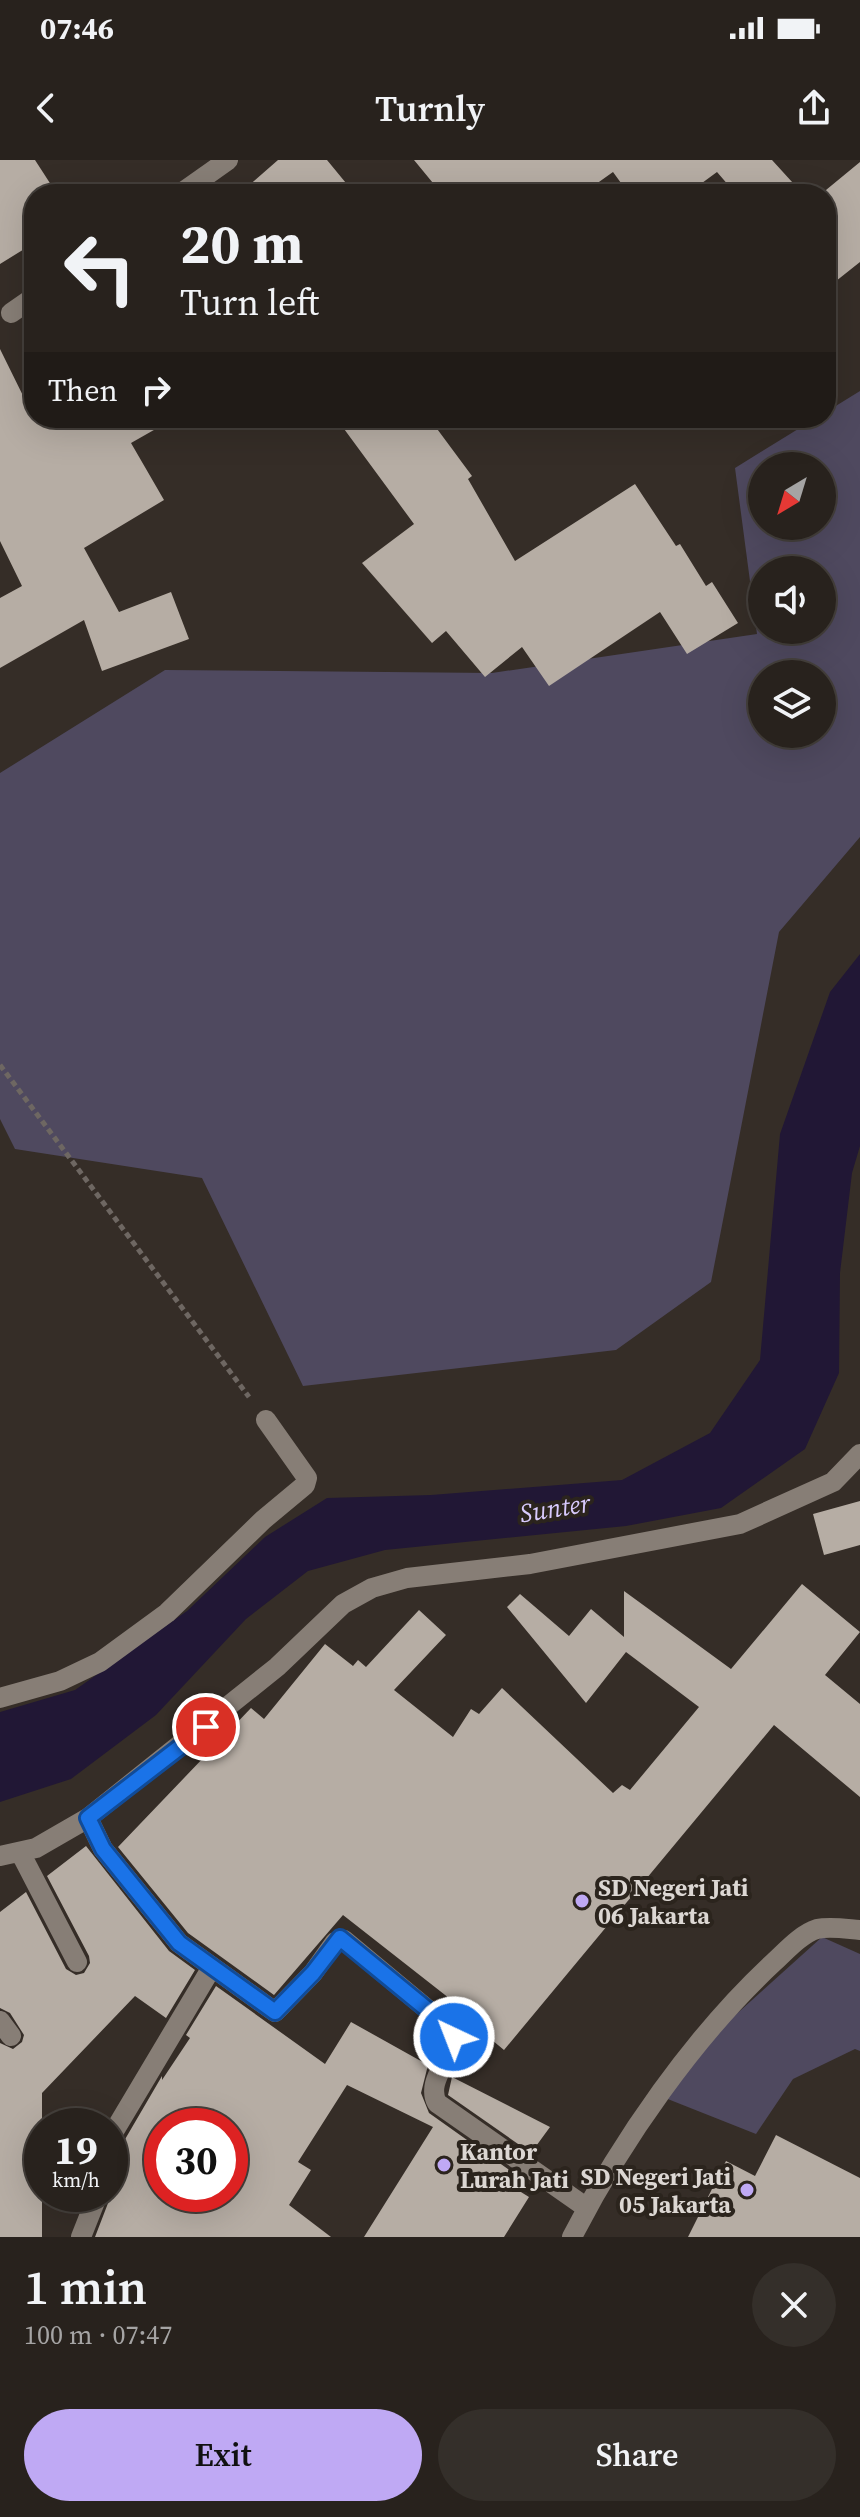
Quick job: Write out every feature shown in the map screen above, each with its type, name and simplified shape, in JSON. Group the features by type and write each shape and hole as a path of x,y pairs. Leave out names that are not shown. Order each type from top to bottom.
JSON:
{"street":[{"path":"194,184 228,160"},
{"path":"11,313 24,304"},
{"path":"0,1698 60,1681 100,1662 167,1613 263,1520 305,1485 307,1478 266,1420"},
{"path":"77,1962 10,1854 36,1848 88,1818 277,1667 343,1604 372,1588 407,1578 530,1564 740,1524 833,1482 860,1454"},
{"path":"88,1818 103,1849 179,1943 278,2012 340,1938 451,2029 453,2044 433,2088 437,2103 587,2208"},
{"path":"572,2237 587,2208 682,2063 740,1993 792,1945 816,1929 860,1930"},
{"path":"128,2108 212,1967"},
{"path":"81,2237 91,2212"}],"path":[{"path":"0,1065 266,1420"}],"shaded area":[{"path":"860,391 860,837 779,932 711,1282 616,1350 303,1386 202,1178 15,1149 0,1119 0,773 165,670 492,673 748,635 748,644 836,644 836,556 748,556 748,566 735,468 748,460 748,540 836,540 836,452 761,452 800,428 836,428 836,406"},
{"path":"822,1937 860,1954 860,2051 855,2049 793,2079 756,2134 650,2092"}],"water":[{"name":"Sunter","path":"860,954 860,1146 852,1173 840,1273 839,1373 805,1449 721,1508 626,1526 385,1550 308,1571 246,1619 156,1715 71,1779 0,1802 0,1712 75,1690 187,1611 265,1537 327,1498 431,1495 622,1480 710,1433 760,1360 780,1134 830,992"}],"building":[{"path":"0,160 35,160 51,184 24,184 24,249 0,264"},
{"path":"278,160 327,160 347,184 250,184"},
{"path":"414,160 772,160 794,184 727,184 717,172 701,184 622,184 613,172 596,184 434,184"},
{"path":"860,162 860,262 836,281 836,184 833,184"},
{"path":"0,349 24,398 24,428 157,428 131,443 164,500 84,548 119,612 171,592 189,639 102,671 84,620 0,668 0,598 22,586 0,541"},
{"path":"343,428 436,428 472,476 468,479 515,561 635,484 676,546 680,544 706,586 712,582 738,623 687,654 660,612 549,686 522,647 485,677 446,631 432,643 362,563 414,524"},
{"path":"860,1501 860,1545 824,1555 813,1514"},
{"path":"802,1584 860,1632 825,1675 860,1704 860,1797 774,1725 504,2050 451,2006 454,2002 343,1915 274,1995 188,1933 118,1847 251,1708 264,1719 325,1644 353,1666 358,1660 366,1667 419,1610 446,1635 394,1690 453,1737 471,1709 479,1714 502,1688 613,1793 622,1785 630,1790 699,1707 626,1652 586,1703 507,1607 520,1594 569,1636 591,1609 624,1637 624,1591 731,1669"},
{"path":"86,1846 169,1951 195,1970 166,2018 135,1996 42,2093 42,2108 24,2108 24,2212 42,2212 42,2237 0,2237 0,2043 13,2049 22,2042 24,2035 10,2013 0,2008 0,1912 26,1892 66,1969 76,1975 84,1973 90,1963 47,1876"},
{"path":"216,1986 325,2064 351,2022 428,2065 421,2093 429,2113 515,2174 508,2184 529,2197 504,2237 364,2237 433,2127 347,2085 298,2162 311,2170 289,2205 331,2237 95,2237 105,2212 128,2212 128,2134 162,2076 162,2080 190,2038 186,2035"},
{"path":"452,2077 550,2127 531,2153 448,2095"},
{"path":"776,2135 860,2178 860,2237 688,2237 726,2161 755,2176"}],"place":[{"name":"SD Negeri Jati 06 Jakarta","path":"582,1901"},
{"name":"Kantor Lurah Jati","path":"444,2165"},
{"name":"SD Negeri Jati 05 Jakarta","path":"747,2190"}],"route":[{"path":"206,1727 88,1818 103,1849 179,1943 275,2012 313,1973 340,1938 451,2029 454,2037"}]}
